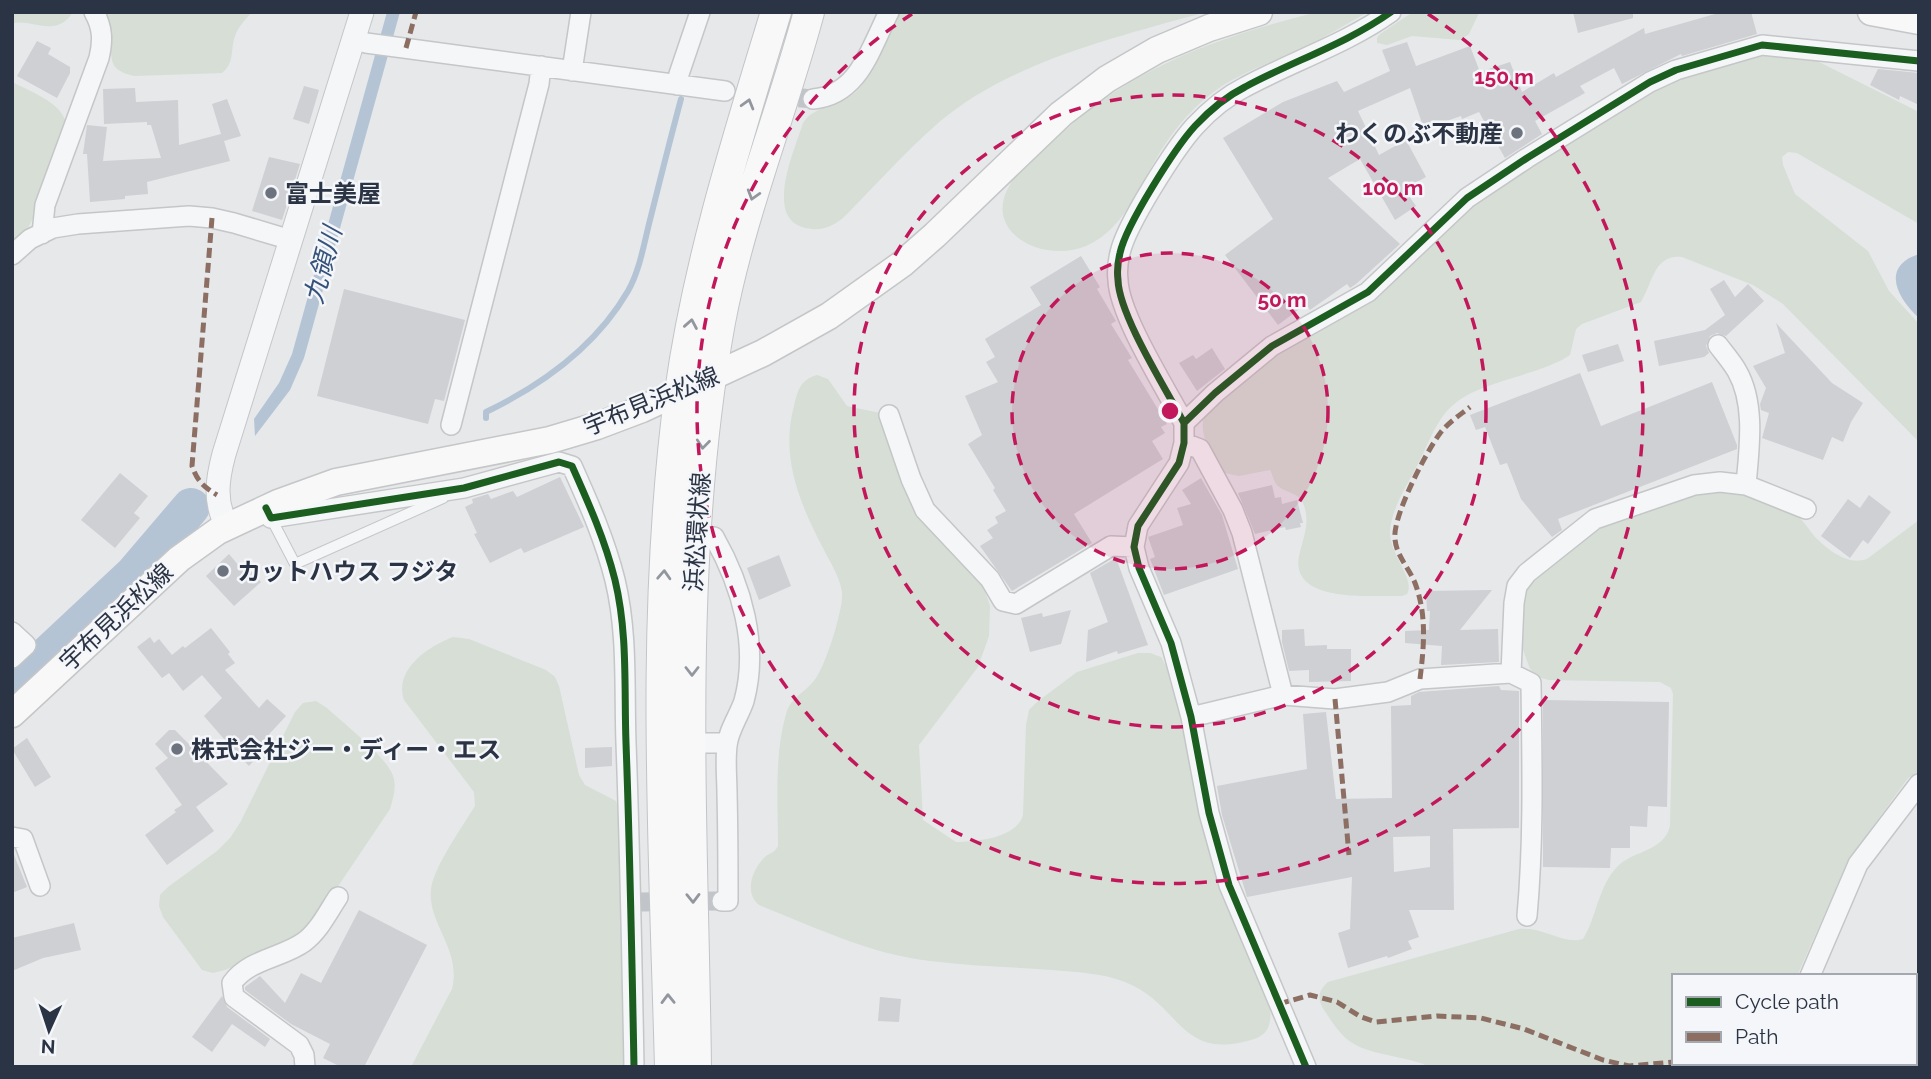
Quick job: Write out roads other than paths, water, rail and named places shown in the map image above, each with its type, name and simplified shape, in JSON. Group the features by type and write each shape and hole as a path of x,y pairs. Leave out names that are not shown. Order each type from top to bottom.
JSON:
{"main road":[{"name":"浜松環状線","path":"670,1067 661,646 664,569 680,391 699,280 776,12"},
{"name":"浜松環状線","path":"696,1067 691,743 695,546 704,438 720,321 737,249 809,12"},
{"name":"宇布見浜松線","path":"12,714 179,559 227,526 268,513 335,482 550,440 608,422 791,339 866,291 936,235 1061,114 1107,79 1157,50 1209,28 1259,12"},
{"path":"1871,12 1919,21"}],"street":[{"path":"42,234 45,205 101,50 103,41 100,23 94,12"},
{"path":"227,526 219,512 217,495 221,465 291,240 364,41 362,12"},
{"path":"572,71 580,12"},
{"path":"677,85 678,74 700,12"},
{"path":"813,99 827,98 841,92 852,82 889,12"},
{"path":"1306,1067 1228,885 1209,813 1191,717 1171,643 1139,568 1135,547 1138,526 1179,463 1184,443 1184,423 1123,308 1118,281 1120,252 1131,226 1176,150 1195,126 1218,105 1244,87 1308,59 1391,12"},
{"path":"364,41 725,91"},
{"path":"1184,423 1215,393 1272,346 1368,292 1466,198 1650,82 1676,70 1762,45 1919,61"},
{"path":"452,425 539,84 541,66"},
{"path":"12,255 30,239 53,228 78,223 189,216 234,223 291,240"},
{"path":"1718,345 1738,373 1745,393 1750,433 1746,485"},
{"path":"889,415 911,479 925,510 990,579 1003,601 1016,604 1111,546 1135,547"},
{"path":"1184,443 1200,449 1233,510 1250,556 1283,695"},
{"path":"268,513 464,488 559,462 572,466 595,514 615,582 626,650 626,741 635,902 634,1067"},
{"path":"1511,673 1517,586 1527,573 1582,528 1610,513 1694,485 1720,482 1746,485 1806,509"},
{"path":"714,537 729,566 748,626 751,652 743,704 726,743 728,901 722,901"},
{"path":"12,632 26,645 12,658"},
{"path":"1191,717 1283,695 1335,699 1388,692 1420,679 1511,673 1531,683 1533,818 1527,916"},
{"path":"626,741 661,742"},
{"path":"691,743 726,743"},
{"path":"1811,974 1858,864 1919,784"},
{"path":"12,837 23,839 40,886"},
{"path":"305,1067 304,1055 299,1045 234,997 232,983 250,966 308,939 338,897"}],"lane":[{"path":"268,513 295,564 464,488"}],"water":[{"path":"387,12 400,12 304,358 290,390 255,436 254,419 279,383 292,354"},
{"path":"1919,254 1919,318 1899,292 1896,274 1907,259"}],"waterway":[{"path":"486,418 486,412 547,376 584,346 615,311 628,291 641,256 681,99"},
{"name":"九領川","path":"12,688 133,575 191,507"}],"tunnel":[{"path":"741,93 813,99"},
{"path":"640,902 722,901"}],"place":[{"name":"わくのぶ不動産","path":"1517,133"},
{"name":"富士美屋","path":"271,193"},
{"name":"カットハウス フジタ","path":"223,571"},
{"name":"株式会社ジー・ディー・エス","path":"177,749"}]}
